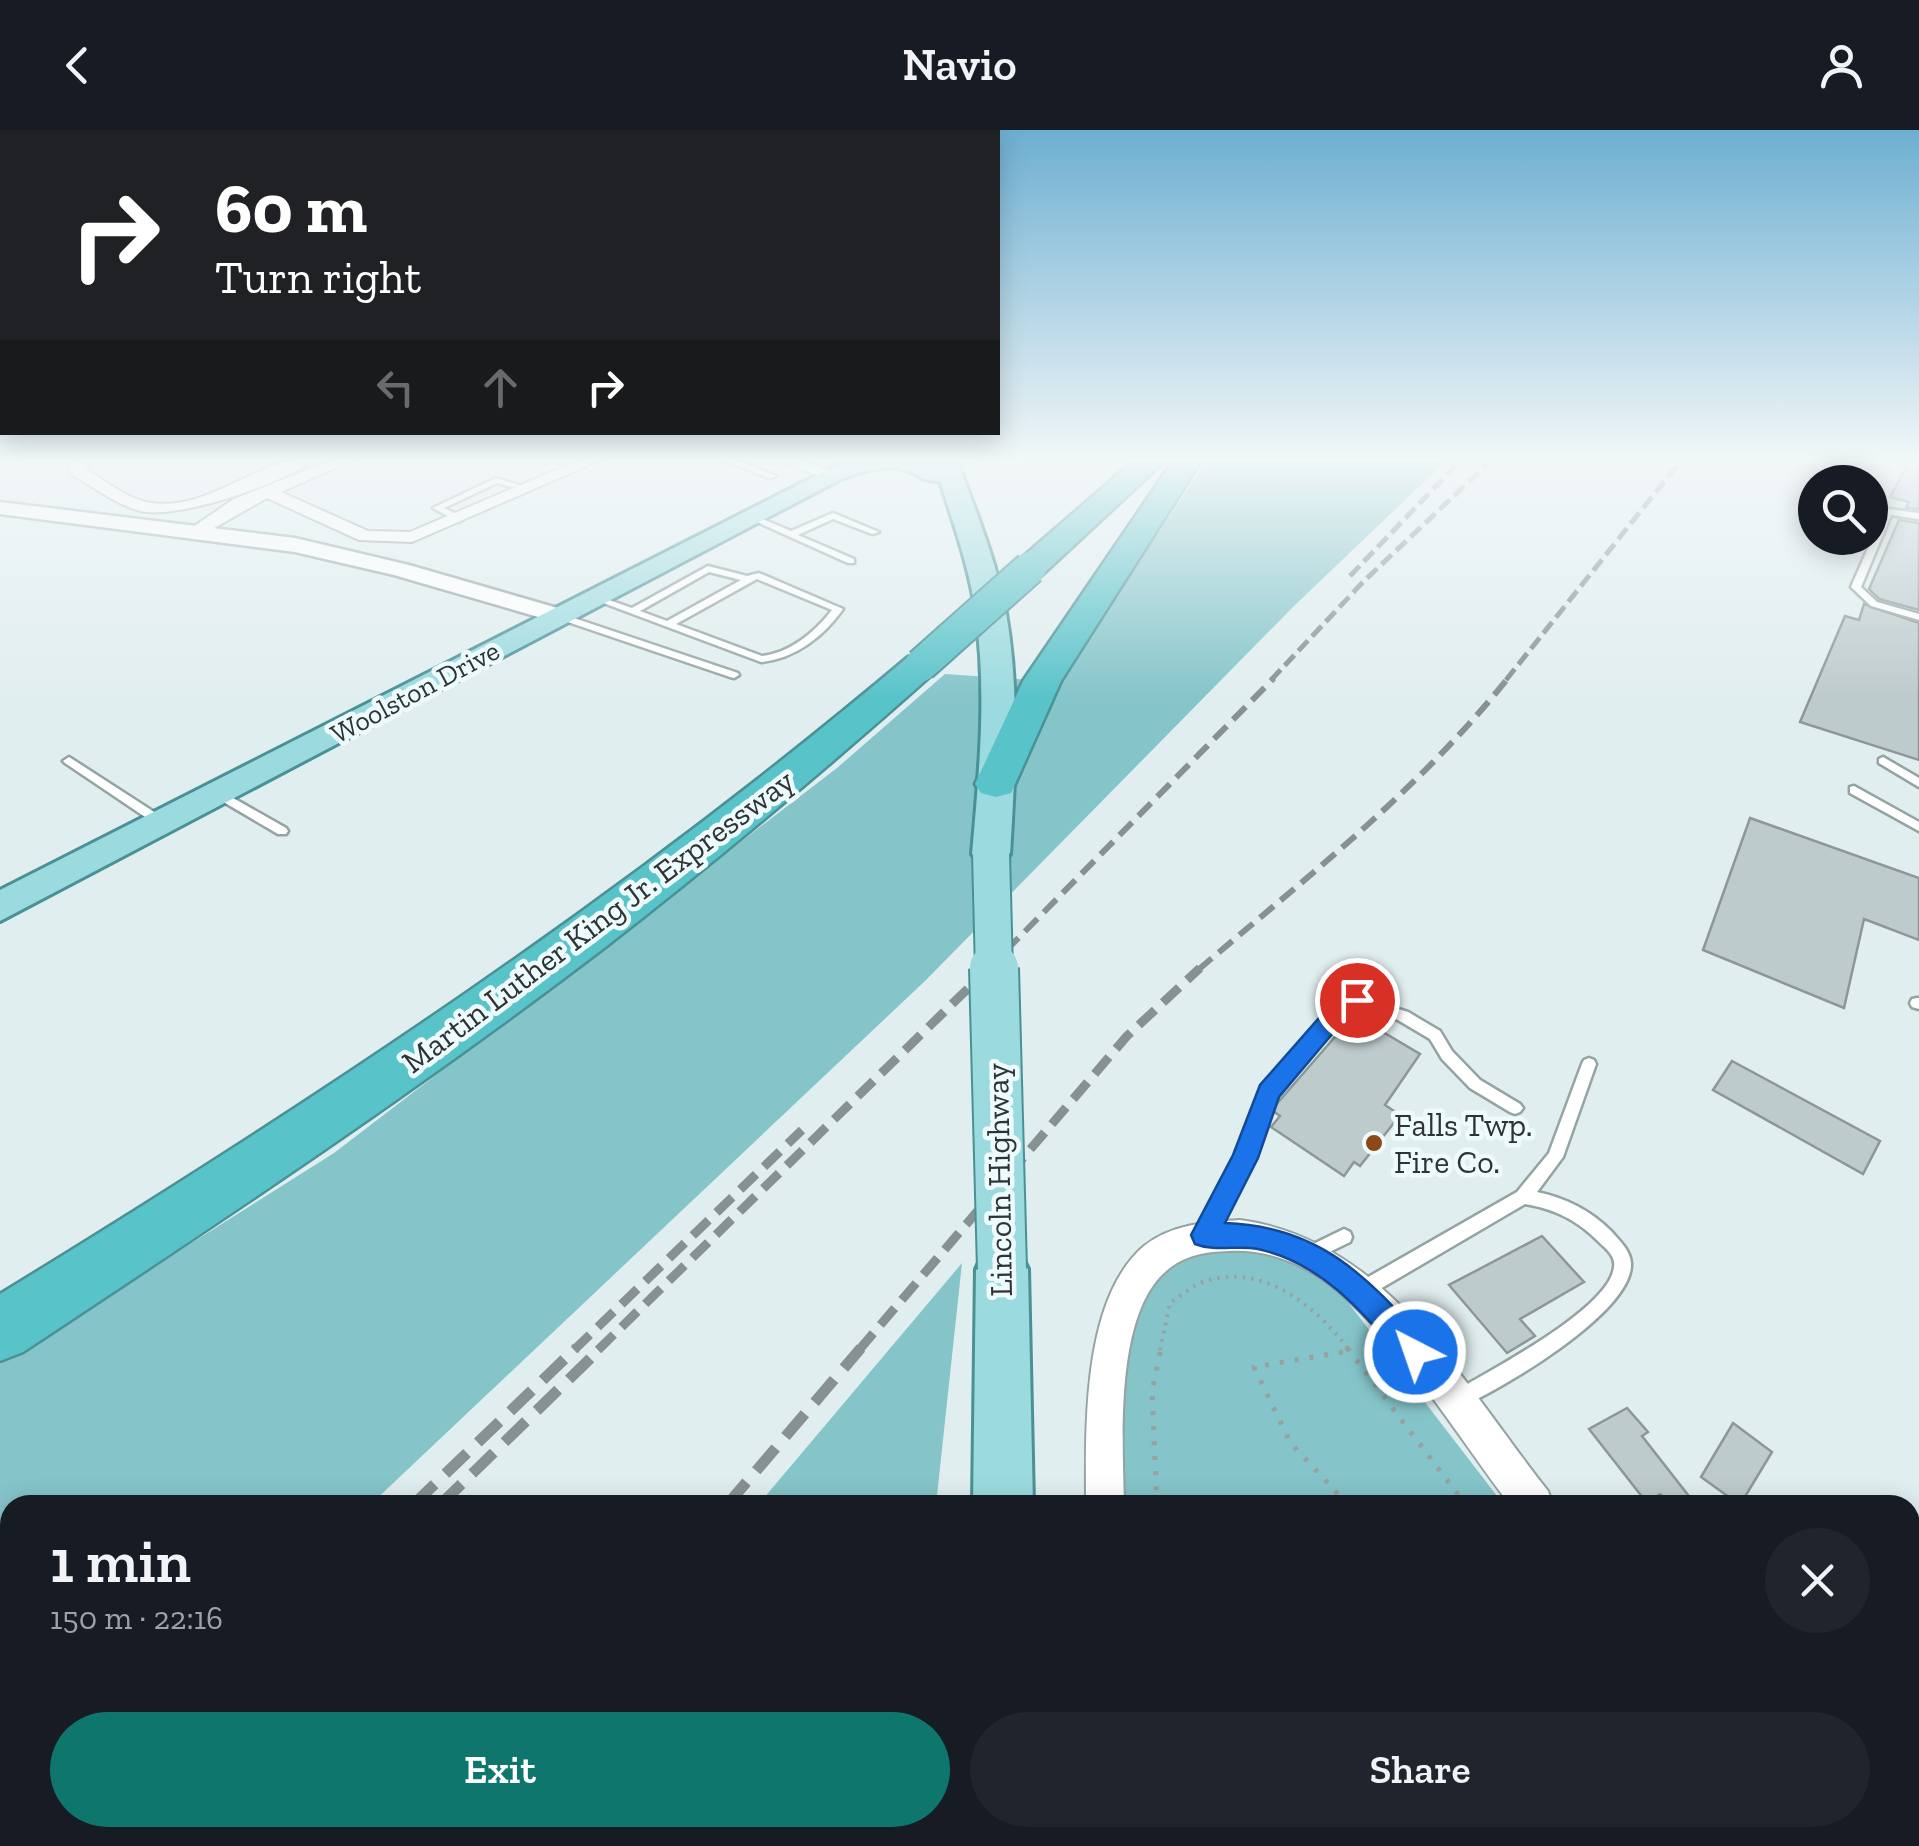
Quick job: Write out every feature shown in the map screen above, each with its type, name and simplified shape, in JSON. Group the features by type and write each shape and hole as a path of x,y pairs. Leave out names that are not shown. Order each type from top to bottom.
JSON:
{"highway":[{"name":"Martin Luther King Jr. Expressway","path":"1028,559 1050,538"},
{"name":"Martin Luther King Jr. Expressway","path":"0,1330 281,1149 522,983 740,820 920,654 1054,538"},
{"path":"996,784 1037,691 1137,538"},
{"name":"Martin Luther King Jr. Expressway","path":"0,1294 296,1108 552,934 920,654"}],"main road":[{"name":"Woolston Drive","path":"0,907 710,538"},
{"name":"Lincoln Highway","path":"954,538 970,614 976,742 991,854"},
{"name":"Lincoln Highway","path":"969,538 991,613 999,742 991,854 1002,1269 1003,1495"}],"street":[{"path":"241,538 341,554 559,616"},
{"path":"1105,1495 1111,1349 1116,1323 1146,1267 1165,1251 1205,1235 1257,1236 1308,1254 1361,1290 1526,1495"}],"lane":[{"path":"801,538 851,560"},
{"path":"1877,538 1856,587 1874,604 1919,617"},
{"path":"632,612 708,570 748,580"},
{"path":"595,598 668,625 771,660 788,653 838,609 762,574 668,625"},
{"path":"559,616 734,675"},
{"path":"69,761 162,823"},
{"path":"1883,761 1919,783"},
{"path":"1854,790 1919,826"},
{"path":"219,794 282,832"},
{"path":"1205,1235 1245,1158 1268,1092 1341,1008 1357,1000 1403,1016 1435,1035 1447,1056 1475,1084 1515,1108"},
{"path":"1361,1290 1523,1197 1555,1156 1589,1064"},
{"path":"1454,1402 1572,1331 1619,1284 1624,1265 1621,1254 1596,1226 1552,1200 1523,1197"},
{"path":"1308,1254 1344,1238"}],"path":[{"path":"1157,1495 1152,1392 1170,1304 1202,1282 1240,1276 1283,1287 1339,1337 1458,1495"},
{"path":"1339,1495 1290,1442 1254,1367 1350,1351"}],"shaded area":[{"path":"1155,538 1365,538 926,980 381,1495 0,1495 0,1364 334,1153 837,768 945,674 1060,682"},
{"path":"1253,1245 1298,1262 1337,1288 1496,1495 1121,1495 1125,1334 1141,1290 1173,1257"},
{"path":"962,1263 937,1495 766,1495"}],"building":[{"path":"1891,538 1919,538 1919,610 1879,599 1869,589 1884,555 1888,555"},
{"path":"1864,604 1919,623 1919,760 1800,722 1845,616 1859,620"},
{"path":"1750,818 1919,878 1919,940 1864,919 1844,1008 1703,950"},
{"path":"1354,1015 1420,1054 1385,1105 1400,1115 1360,1166 1354,1162 1344,1176 1271,1127 1280,1116 1273,1111 1274,1107"},
{"path":"1732,1061 1880,1141 1863,1174 1713,1090"},
{"path":"1542,1236 1584,1282 1520,1319 1535,1336 1507,1353 1449,1285"},
{"path":"1627,1408 1648,1432 1642,1436 1688,1495 1641,1495 1589,1429"},
{"path":"1733,1423 1772,1452 1746,1495 1726,1495 1701,1477"}],"railway":[{"path":"1350,576 1386,538"},
{"path":"1271,680 1409,538"},
{"path":"1506,680 1619,538"},
{"path":"988,969 1274,678"},
{"path":"1198,970 1399,796 1508,678"},
{"path":"859,1350 1127,1036 1200,968"},
{"path":"598,1350 988,969"},
{"path":"574,1350 802,1130"},
{"path":"423,1495 576,1348"},
{"path":"450,1495 601,1348"},
{"path":"736,1495 861,1348"}],"place":[{"name":"Falls Twp. Fire Co.","path":"1374,1143"}],"route":[{"path":"1357,1000 1341,1008 1268,1092 1245,1158 1205,1235 1257,1236 1288,1244 1334,1268 1361,1290 1415,1352"}]}
